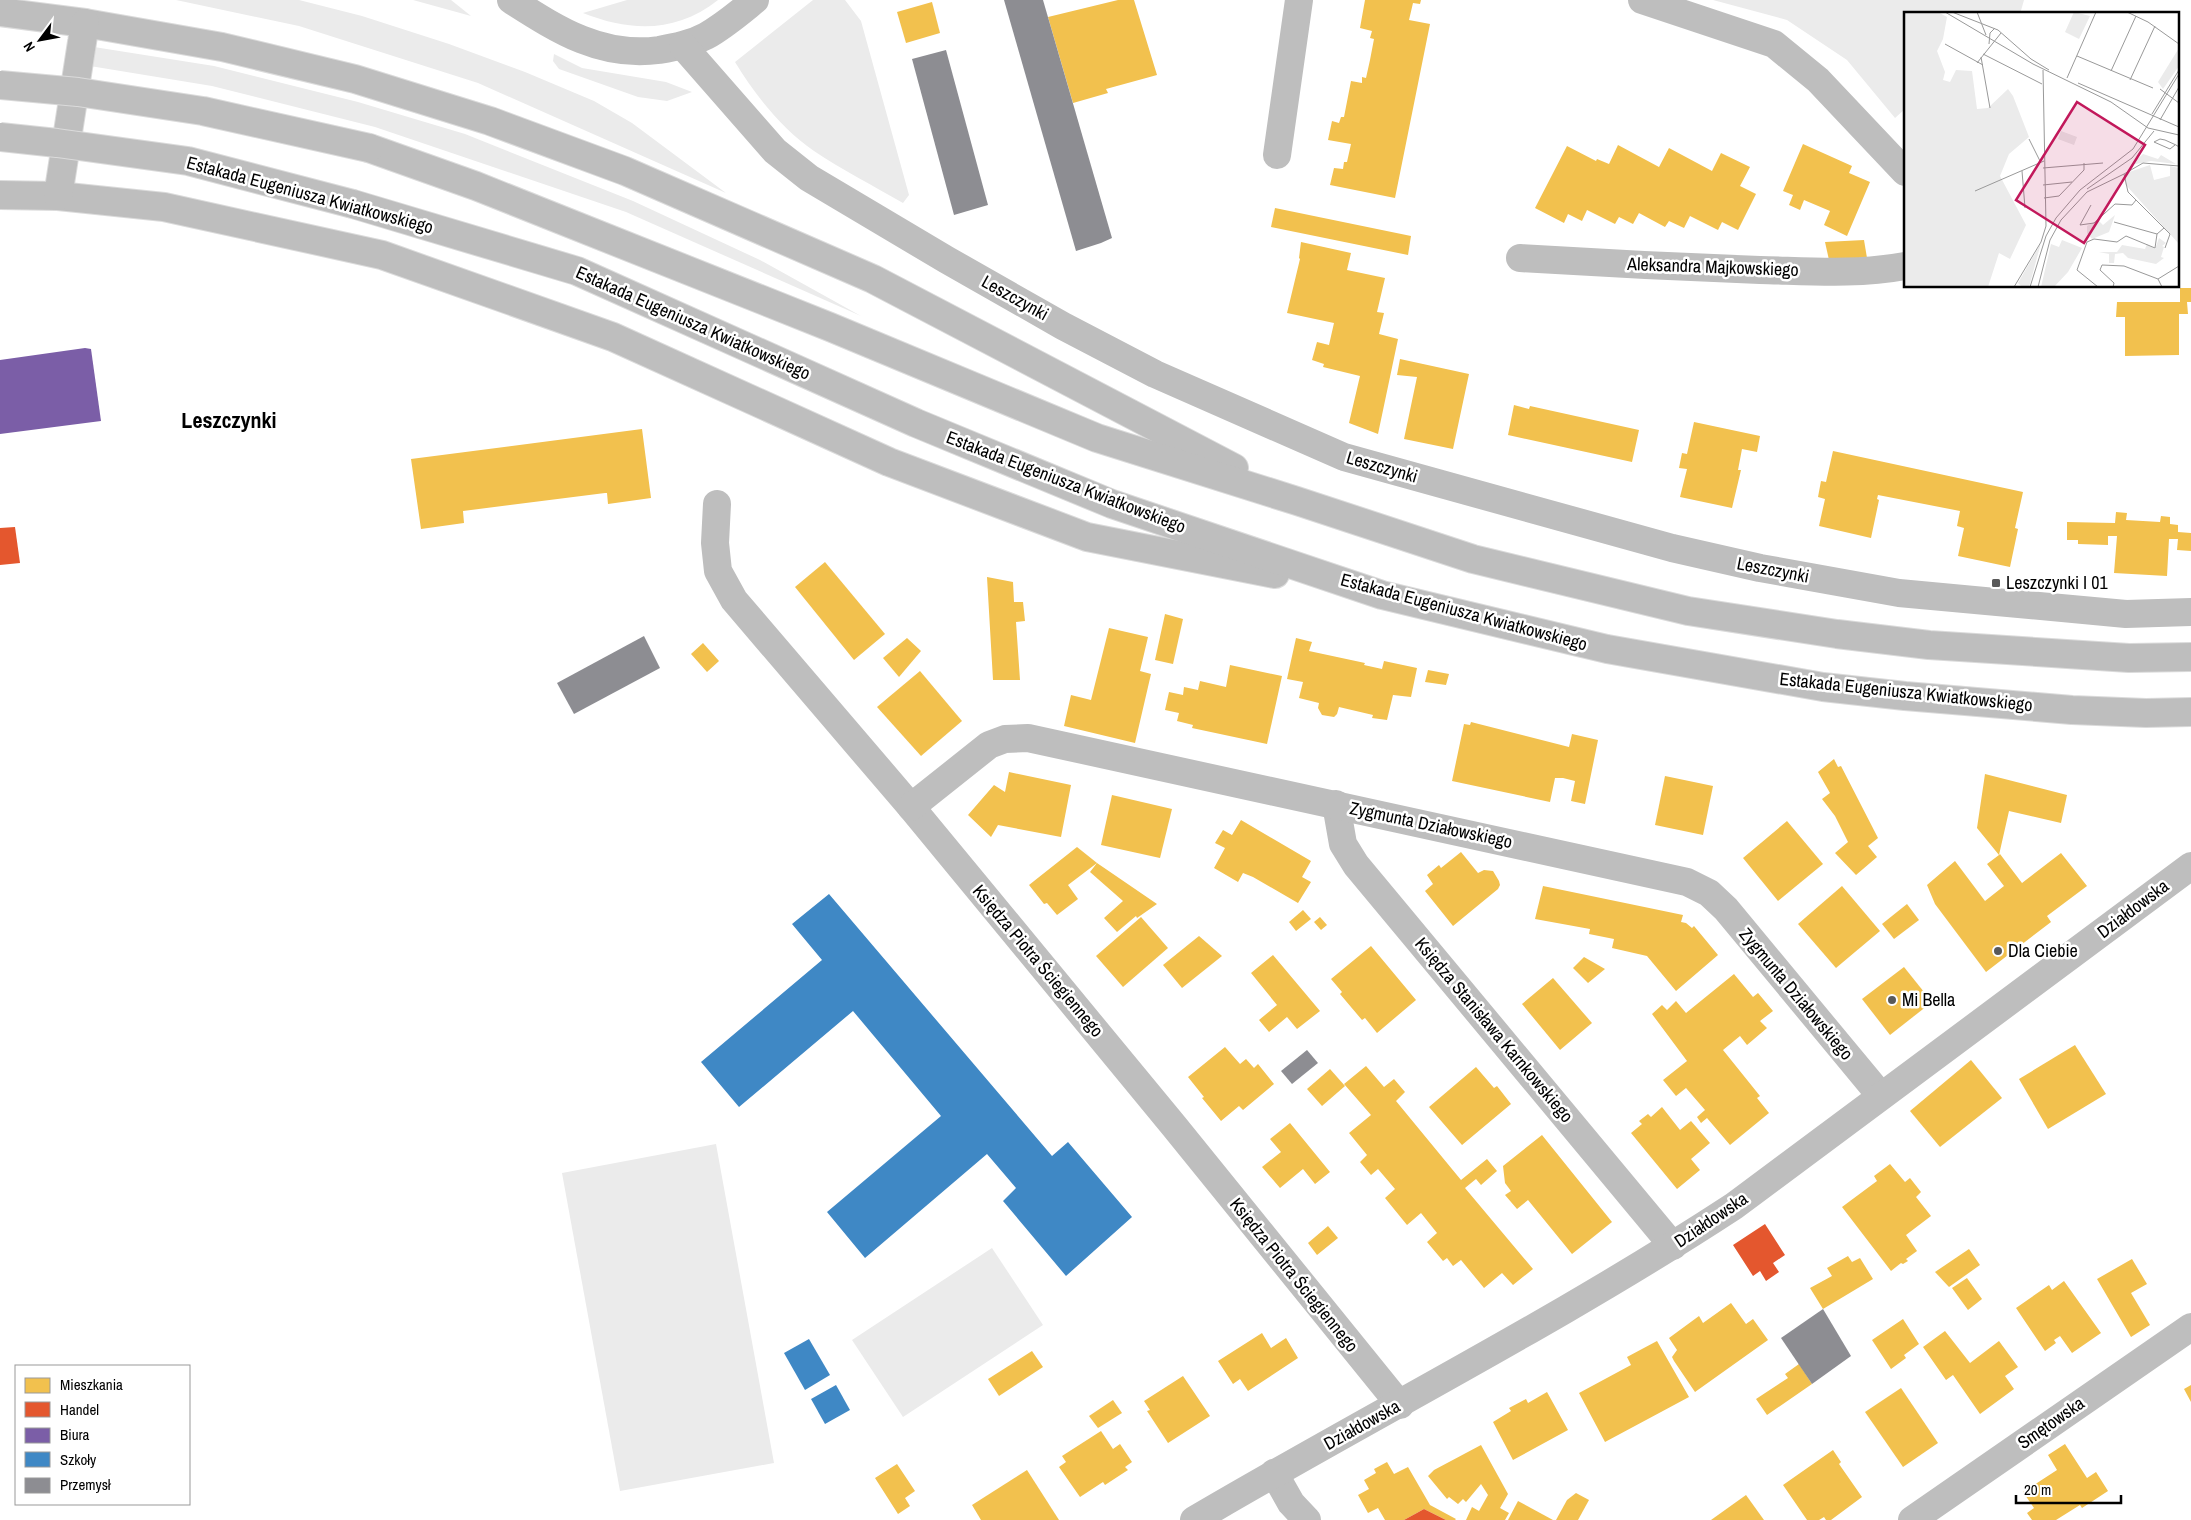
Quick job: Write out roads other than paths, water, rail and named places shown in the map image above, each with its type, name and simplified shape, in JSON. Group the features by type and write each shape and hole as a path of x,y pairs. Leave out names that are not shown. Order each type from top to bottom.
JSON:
{"main road":[{"path":"511,0 556,29 618,52 640,53 683,46 706,36 728,22 755,0"},
{"path":"1277,155 1299,0"},
{"path":"1642,0 1774,44 1818,80 1904,171"},
{"path":"0,12 85,23 222,47 355,79 490,120 625,171 873,279 1297,501"},
{"path":"58,196 85,23"},
{"name":"Leszczynki","path":"683,46 775,151 809,178 1063,326 1155,374 1344,456 1672,548 1760,568 1909,594 2126,614 2191,612"},
{"path":"0,85 78,92 203,111 369,148 476,186 766,302 1097,438 1473,559 1688,611 1837,634 1929,645 2129,658 2191,657"},
{"name":"Estakada Eugeniusza Kwiatkowskiego","path":"0,137 57,142 188,161 353,204 577,270 916,423 1112,504 1382,595 1607,650 1823,686 1905,696 2072,710 2146,713 2191,712"},
{"path":"0,195 58,196 164,207 382,255 613,337 889,462 1087,537 1382,595"},
{"name":"Aleksandra Majkowskiego","path":"1520,258 1676,267 1820,271 1877,271 1904,266"},
{"name":"Księdza Piotra Ściegiennego","path":"717,504 715,543 718,571 734,600 911,807 1174,1126 1400,1405"},
{"name":"Zygmunta Działowskiego","path":"911,807 989,745 1005,738 1028,738 1687,882 1709,893 1726,909 1881,1096"},
{"name":"Księdza Stanisława Karnkowskiego","path":"1336,804 1343,844 1356,866 1673,1246"},
{"name":"Działdowska","path":"1194,1520 1274,1473 1400,1405 1673,1246 1734,1206 2191,866"},
{"name":"Smętowska","path":"1912,1520 2191,1327"},
{"path":"1274,1473 1291,1503 1307,1520"}],"place":[{"name":"Leszczynki I 01","path":"1996,583"},
{"name":"Dla Ciebie","path":"1998,951"},
{"name":"Mi Bella","path":"1892,1000"}],"district":[{"name":"Leszczynki","path":"229,420"}]}
